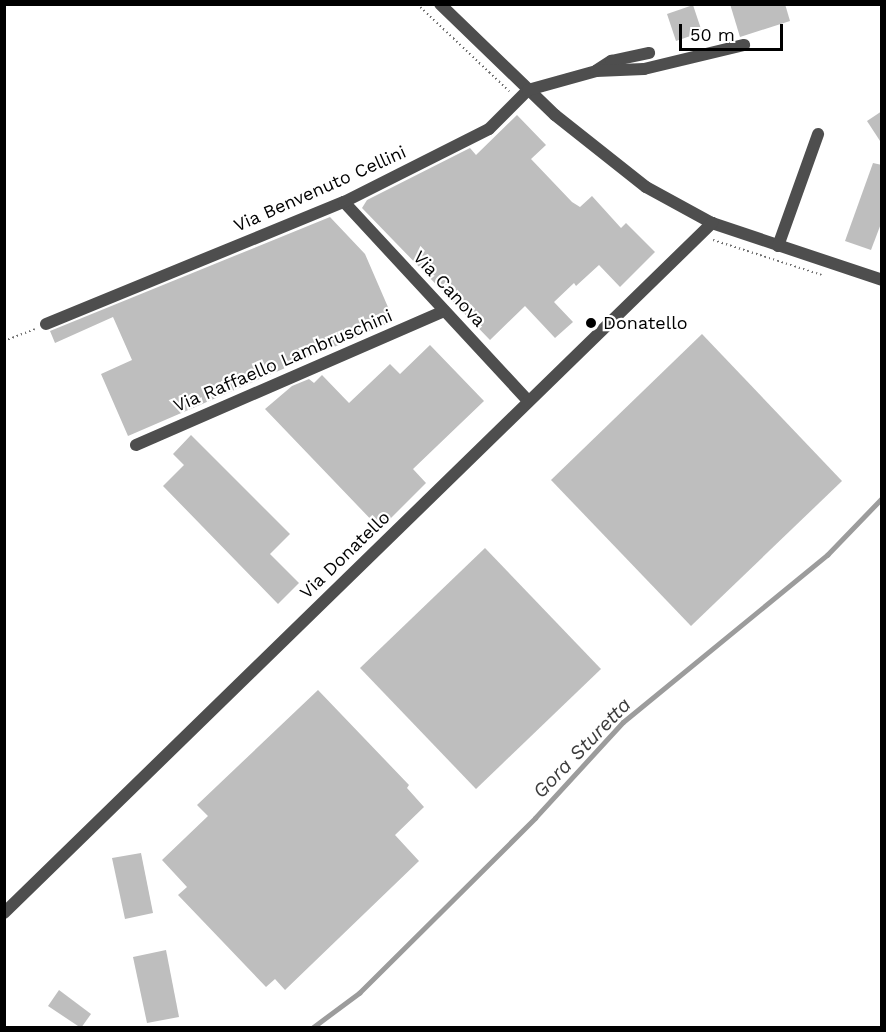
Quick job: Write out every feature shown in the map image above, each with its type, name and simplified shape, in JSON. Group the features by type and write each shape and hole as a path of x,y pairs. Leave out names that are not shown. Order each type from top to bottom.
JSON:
{"street":[{"path":"440,4 528,90 617,167 712,223 882,280"},
{"name":"Via Benvenuto Cellini","path":"46,324 344,202 489,129 528,90 596,70 644,69 744,45"},
{"name":"Via Benvenuto Cellini","path":"596,70 610,60 649,53"},
{"path":"777,246 818,134"},
{"name":"Via Canova","path":"344,202 528,401"},
{"name":"Via Donatello","path":"4,913 712,223"},
{"name":"Via Raffaello Lambruschini","path":"136,445 444,311"}],"path":[{"path":"417,4 518,99"},
{"path":"699,235 829,277"},
{"path":"4,341 46,324"}],"building":[{"path":"730,4 785,4 790,21 740,37"},
{"path":"693,5 702,32 676,41 667,14"},
{"path":"882,111 882,144 867,121"},
{"path":"517,115 546,145 531,159 572,202 580,207 592,196 621,228 626,223 655,252 620,287 599,265 576,286 574,283 554,302 573,322 555,338 525,306 490,340 362,208 367,200 470,148 476,155"},
{"path":"873,163 882,165 882,221 871,250 845,241"},
{"path":"330,217 365,254 394,321 128,436 101,374 132,360 113,317 55,343 50,331"},
{"path":"702,334 842,481 691,626 551,480"},
{"path":"430,345 484,401 413,469 426,483 380,529 265,409 292,386 309,379 314,383 322,375 349,403 390,364 400,374"},
{"path":"191,435 290,534 270,554 299,583 278,604 163,486 184,465 173,454"},
{"path":"485,548 601,669 476,789 360,668"},
{"path":"318,690 409,785 407,788 424,807 395,835 419,861 285,990 275,979 266,987 178,895 187,887 162,860 208,816 197,805"},
{"path":"141,853 153,913 125,919 112,858"},
{"path":"166,950 179,1017 147,1023 133,957"},
{"path":"59,990 91,1014 81,1028 48,1006"}],"waterway":[{"name":"Gora Sturetta","path":"312,1028 359,993 535,818 623,722 827,555 882,498"}],"place":[{"name":"Donatello","path":"591,323"}]}
